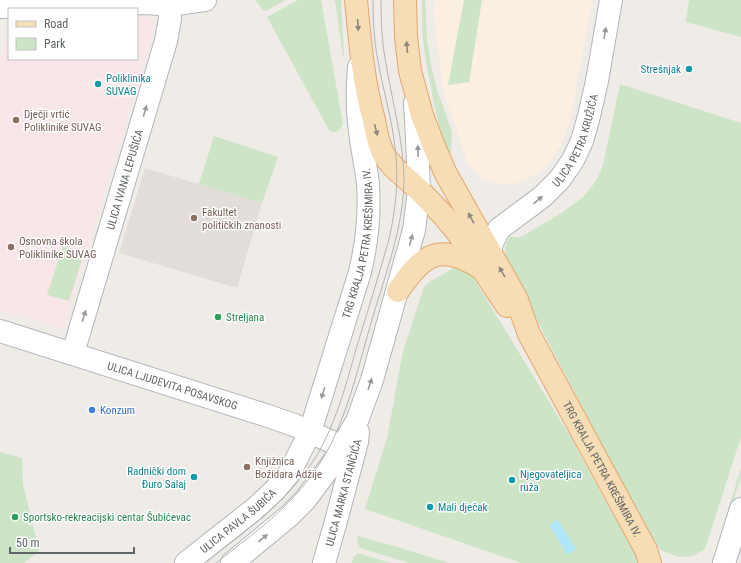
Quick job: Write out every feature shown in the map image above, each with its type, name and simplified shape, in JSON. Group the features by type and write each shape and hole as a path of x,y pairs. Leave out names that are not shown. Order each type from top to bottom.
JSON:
{"main road":[{"name":"TRG KRALJA PETRA KREŠIMIRA IV.","path":"356,0 360,50 369,104 380,145 384,154 390,163 419,190 459,234 486,260 516,300 529,334 653,560"},
{"name":"TRG KRALJA PETRA KREŠIMIRA IV.","path":"405,0 408,56 413,85 422,115 439,158 486,260"},
{"path":"398,291 413,269 422,261 441,254 486,260"}],"street":[{"path":"0,7 149,3 169,5 205,0"},
{"name":"ULICA PETRA KRUŽIĆA","path":"486,260 492,242 499,230 542,197 560,179 573,160 582,141 589,116 597,81 611,0"},
{"name":"ULICA IVANA LEPUŠIĆA","path":"73,353 166,42 170,19 169,5"},
{"name":"TRG KRALJA PETRA KREŠIMIRA IV.","path":"310,432 360,272 366,241 369,214 368,182 357,102 360,50"},
{"name":"TRG KRALJA PETRA KREŠIMIRA IV.","path":"343,447 357,421 372,380 414,230 419,190 418,138 413,85"},
{"name":"ULICA LJUDEVITA POSAVSKOG","path":"0,330 265,415 310,432 343,447"},
{"name":"ULICA MARKA STANČIĆA","path":"324,563 357,442 357,421"},
{"name":"ULICA PAVLA ŠUBIĆA","path":"186,563 257,507 275,490 290,472 310,432"},
{"path":"232,563 284,521 305,500 325,475 343,447"},
{"path":"724,563 741,509"}],"shaded area":[{"path":"435,0 592,0 570,121 560,146 551,160 545,167 528,179 513,184 497,184 482,179 467,161 443,91 434,16"},
{"path":"138,15 148,17 152,21 154,29 63,329 0,310 0,61 8,34 8,60 138,60"},
{"name":"Fakultet političkih znanosti","path":"145,168 262,203 237,288 119,253"}],"green space":[{"path":"255,0 286,0 266,11 262,9"},
{"path":"298,0 321,0 343,124 337,132 332,132 329,130 267,17"},
{"path":"335,0 341,0 344,57 343,57"},
{"path":"422,0 425,0 427,39 436,87 452,132 451,152 447,154 427,69 423,40"},
{"path":"464,0 482,0 469,82 448,85"},
{"path":"689,0 741,0 741,37 686,22"},
{"path":"620,84 741,123 741,437 705,549 693,556 679,557 660,550 621,481 508,265 505,254 505,247 510,237 521,237 563,212 583,197 593,185 603,165"},
{"path":"214,136 278,157 262,203 199,184"},
{"path":"63,246 84,253 69,301 47,295"},
{"path":"459,265 464,265 476,282 570,436 610,510 637,550 639,563 521,563 365,509 387,438 403,351 424,287 429,282"},
{"name":"Sportsko-rekreacijski centar Šubićevac","path":"0,452 22,458 23,484 39,551 24,563 0,563"},
{"path":"741,468 741,477 720,542 718,543"},
{"path":"358,536 449,563 409,563 360,548 357,542"},
{"path":"358,553 390,563 352,563 353,557"}],"water":[{"path":"558,520 576,549 567,555 549,525"}],"tram line":[{"path":"205,563 270,511 304,474 323,445 347,380 389,239 396,194 397,171 395,148 376,46 373,0"},
{"path":"216,563 257,531 283,508 306,483 326,453 335,436 349,399 388,269 401,214 404,177 400,136 384,52 381,0"}],"place":[{"name":"Strešnjak","path":"689,69"},
{"name":"Poliklinika SUVAG","path":"98,84"},
{"name":"Dječji vrtić Poliklinike SUVAG","path":"16,120"},
{"name":"Fakultet političkih znanosti","path":"194,218"},
{"name":"Osnovna škola Poliklinike SUVAG","path":"11,247"},
{"name":"Streljana","path":"218,317"},
{"name":"Konzum","path":"92,410"},
{"name":"Knjižnica Božidara Adžije","path":"247,467"},
{"name":"Radnički dom Đuro Salaj","path":"194,477"},
{"name":"Njegovateljica ruža","path":"512,480"},
{"name":"Mali dječak","path":"430,507"},
{"name":"Sportsko-rekreacijski centar Šubićevac","path":"15,517"}]}
